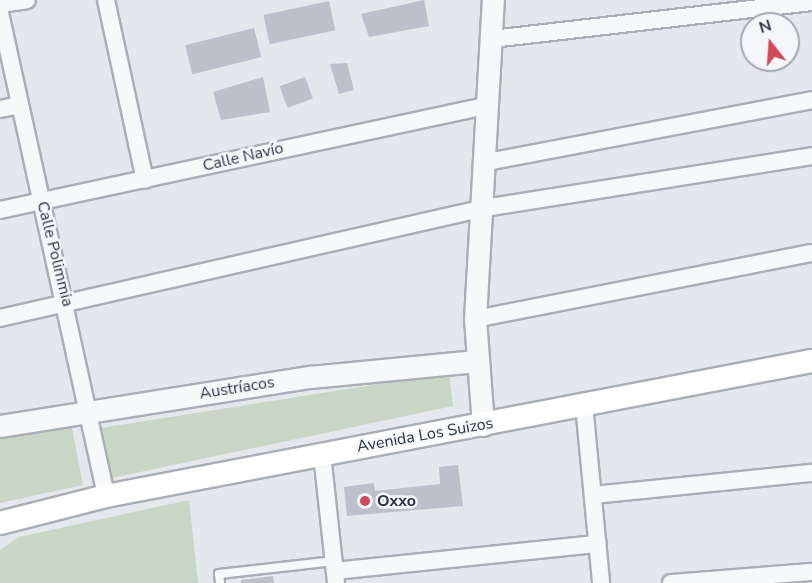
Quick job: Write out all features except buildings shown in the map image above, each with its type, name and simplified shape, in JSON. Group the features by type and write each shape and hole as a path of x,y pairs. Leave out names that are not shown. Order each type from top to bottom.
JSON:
{"main road":[{"name":"Avenida Los Suizos","path":"0,523 106,495 812,361"}],"street":[{"path":"0,4 27,0"},
{"path":"106,0 145,180"},
{"path":"483,425 476,361 475,319 478,209 493,0"},
{"path":"492,39 808,2"},
{"name":"Calle Polimmia","path":"0,13 41,200 68,304 106,495"},
{"path":"482,163 812,100"},
{"path":"0,109 20,105"},
{"name":"Calle Navío","path":"0,210 486,106"},
{"path":"0,318 478,209 702,178 812,156"},
{"path":"475,319 812,253"},
{"name":"Austríacos","path":"0,426 310,377 476,361"},
{"path":"584,405 601,583"},
{"path":"322,454 335,572 598,544"},
{"path":"594,495 812,473"},
{"path":"0,519 38,512"},
{"path":"671,583 812,572"}],"lane":[{"path":"220,583 219,574 335,572"}],"green space":[{"path":"449,373 453,406 112,478 101,428"},
{"path":"71,423 83,485 0,503 0,437"},
{"path":"189,500 198,583 0,583 0,550 19,537"}],"place":[{"name":"Oxxo","path":"365,501"}]}
